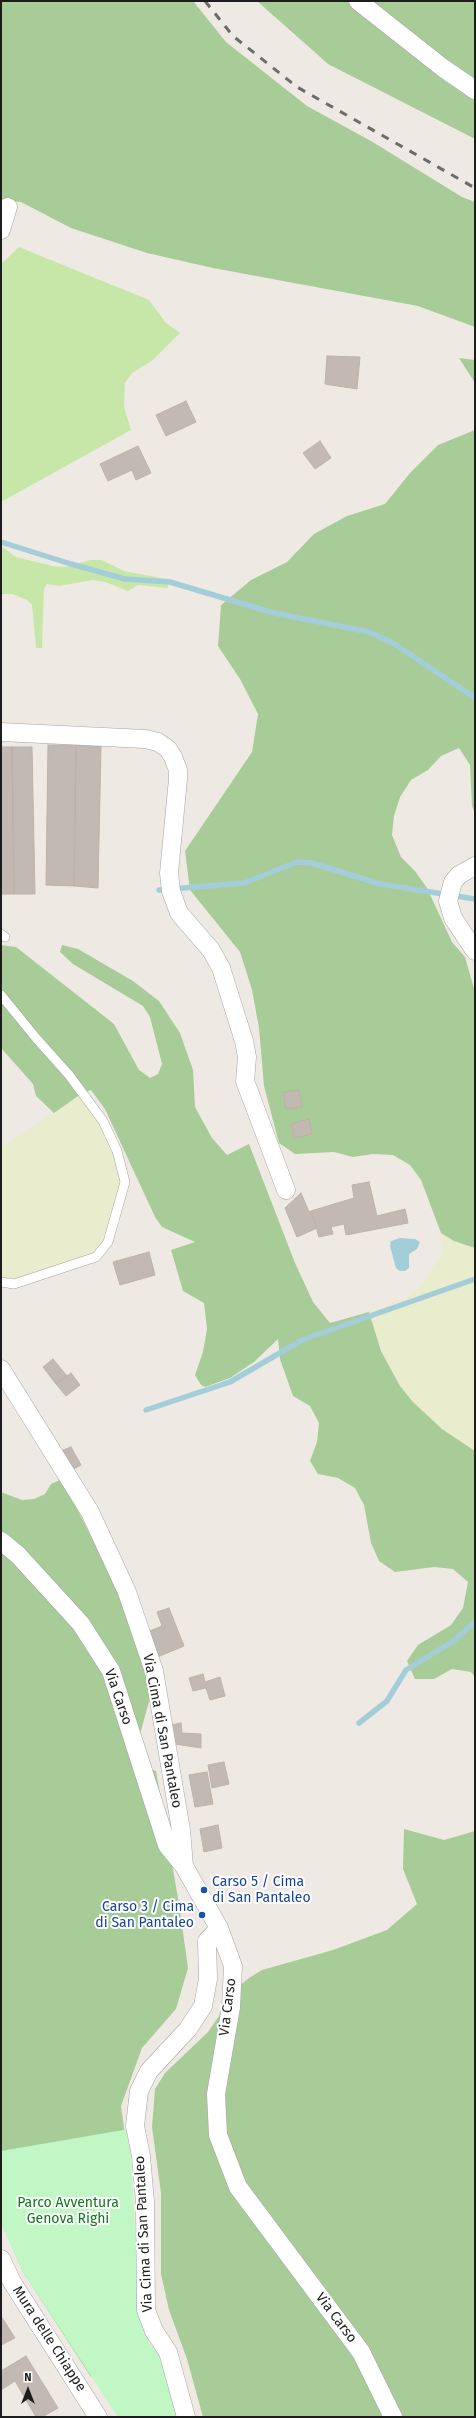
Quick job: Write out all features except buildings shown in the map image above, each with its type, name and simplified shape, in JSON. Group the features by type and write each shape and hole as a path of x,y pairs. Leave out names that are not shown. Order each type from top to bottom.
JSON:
{"street":[{"path":"358,1 443,68 475,90"},
{"path":"1,230 8,207"},
{"path":"1,732 145,739 158,742 168,749 173,757 178,770 178,779 169,873 171,890 179,913 211,950 221,968 244,1041 247,1058 245,1081 286,1190"},
{"path":"475,866 460,875 453,882 448,901 453,918 475,951"},
{"name":"Via Cima di San Pantaleo","path":"1,1369 90,1512 127,1592 154,1671 181,1830 184,1866"},
{"name":"Via Carso","path":"1,1541 18,1555 81,1624 111,1671 167,1845 184,1866 219,1928 233,1966 230,2007 216,2094 218,2135 238,2187 362,2352 393,2417"},
{"name":"Via Cima di San Pantaleo","path":"186,2417 168,2352 154,2331 146,2310 145,2202 141,2156 135,2126 139,2091 149,2071 188,2029 203,2006 208,1979 207,1941 219,1928"},
{"name":"Mura delle Chiappe","path":"1,2259 12,2282 98,2417"}],"lane":[{"path":"1,995 69,1075 103,1121 117,1151 125,1182 108,1242 96,1256 14,1284 1,1282"}],"green space":[{"path":"1,1 193,1 226,42 307,106 371,141 462,197 475,202 475,327 418,306 213,268 147,253 71,228 21,202 10,201 1,205"},
{"path":"257,1 475,1 475,139 328,64"},
{"path":"19,247 149,300 166,323 180,333 153,360 132,373 125,383 124,407 131,430 1,502 1,264"},
{"path":"459,358 475,360 475,383"},
{"path":"475,430 475,813 472,806 470,765 459,748 441,756 428,770 411,780 400,797 394,816 392,835 401,857 415,871 427,888 452,942 465,957 475,992 475,1248 454,1241 441,1233 421,1180 410,1165 393,1155 373,1154 353,1157 334,1152 295,1154 279,1143 264,1086 259,1028 252,990 240,952 190,890 185,851 252,752 258,714 240,679 218,646 221,605 251,580 287,562 314,534 347,516 385,504 410,473 438,445"},
{"path":"1,546 16,557 53,566 65,567 90,560 102,560 124,571 172,580 167,588 138,585 128,591 105,582 93,580 59,586 47,584 44,589 42,648 36,648 32,605 27,600 12,594 1,594"},
{"path":"1,945 16,947 114,1024 139,1070 150,1078 158,1074 162,1064 150,1017 143,1006 73,964 60,952 62,945 78,949 133,981 159,1001 180,1033 193,1070 195,1107 212,1138 227,1155 249,1144 295,1263 313,1302 330,1323 369,1312 381,1351 400,1386 413,1402 442,1429 475,1451 475,1677 471,1672 452,1669 434,1679 415,1679 407,1661 418,1645 451,1625 463,1608 468,1582 453,1569 434,1567 395,1572 379,1561 371,1543 364,1505 355,1488 338,1478 318,1474 310,1461 317,1442 319,1423 310,1406 293,1396 280,1359 278,1339 254,1362 230,1378 205,1387 201,1385 195,1375 203,1352 207,1329 204,1303 183,1291 171,1250 195,1242 162,1227 155,1217 105,1109 91,1090 81,1094 54,1113 36,1096 33,1084 1,1048"},
{"path":"81,1094 106,1133 121,1176 119,1194 105,1241 96,1253 17,1280 1,1276 1,1145 13,1140"},
{"path":"441,1233 454,1241 475,1248 475,1451 442,1429 413,1402 400,1386 381,1351 369,1312 407,1298 421,1286 443,1253"},
{"path":"62,1479 121,1596 142,1656 150,1698 140,1734 146,1768 156,1771 179,1904 188,1968 176,2009 142,2048 121,2106 128,2157 91,2377 23,2272 1,2222 1,1492 22,1500 34,1499 45,1494 51,1484"},
{"path":"404,1829 444,1840 475,1831 475,2417 203,2417 187,2359 169,2310 161,2274 161,2193 152,2127 155,2089 165,2073 208,2032 219,2016 225,1997 249,1978 262,1970 333,1950 387,1930 417,1904 403,1869"},
{"name":"Parco Avventura Genova Righi","path":"129,2129 140,2308 149,2343 163,2359 183,2417 118,2417 23,2272 1,2224 1,2151"}],"water":[{"path":"400,1238 415,1239 420,1242 417,1249 409,1254 409,1268 405,1271 400,1271 396,1268 390,1246 391,1241"}],"waterway":[{"path":"1,542 125,579 170,582 274,613 369,632 393,643 475,698"},
{"path":"159,890 244,883 297,862 312,863 380,884 475,899"},
{"path":"146,1410 230,1382 302,1340 475,1279"},
{"path":"359,1723 387,1701 406,1670 452,1642 475,1622"}],"railway":[{"path":"205,1 233,36 297,87 475,188"}],"place":[{"name":"Carso 5 / Cima di San Pantaleo","path":"204,1890"},
{"name":"Carso 3 / Cima di San Pantaleo","path":"202,1915"}]}
